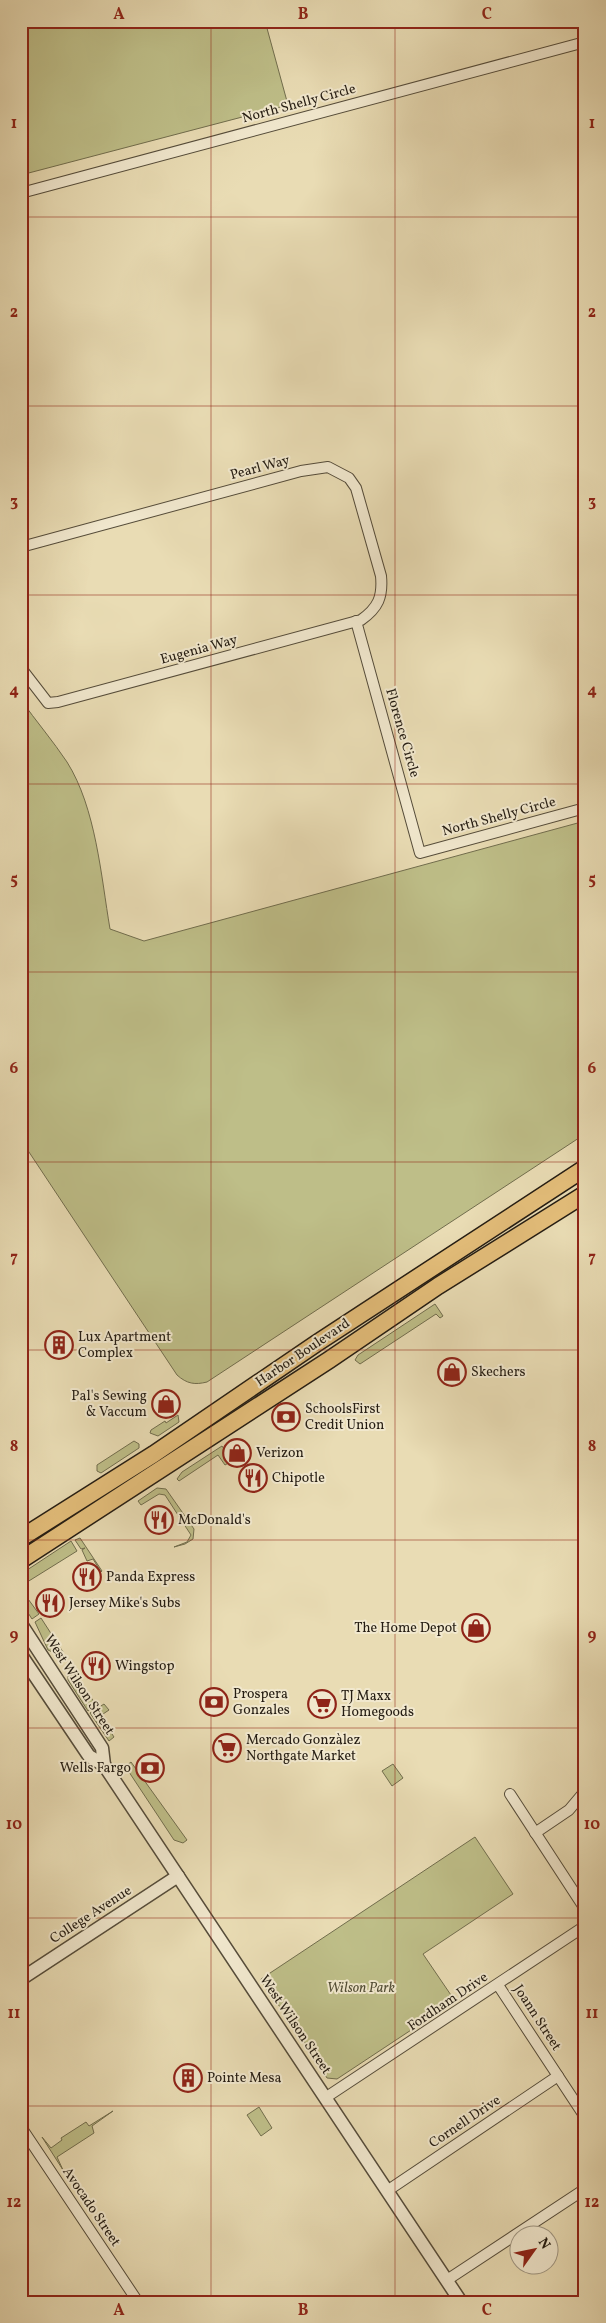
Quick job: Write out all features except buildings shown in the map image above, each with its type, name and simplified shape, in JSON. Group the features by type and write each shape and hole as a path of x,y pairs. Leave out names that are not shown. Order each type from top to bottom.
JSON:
{"main road":[{"name":"Harbor Boulevard","path":"21,1538 154,1454 323,1339 585,1168"},
{"name":"Harbor Boulevard","path":"21,1560 329,1360 438,1286 585,1194"}],"street":[{"name":"North Shelly Circle","path":"21,193 585,42"},
{"name":"Pearl Way","path":"21,547 301,472 328,467 342,473 356,488 381,576 382,587 375,609 356,621"},
{"name":"Eugenia Way","path":"21,668 48,703 71,699 356,621"},
{"name":"Florence Circle","path":"356,621 420,853"},
{"name":"North Shelly Circle","path":"420,853 585,808"},
{"name":"West Wilson Street","path":"21,1624 102,1748 104,1765"},
{"name":"West Wilson Street","path":"21,1655 89,1756 104,1765 461,2302"},
{"path":"535,1832 568,1810 585,1791"},
{"path":"510,1794 585,1908"},
{"name":"College Avenue","path":"21,1980 178,1876"},
{"name":"Fordham Drive","path":"325,2098 585,1926"},
{"name":"Joann Street","path":"498,1985 585,2117"},
{"name":"Cornell Drive","path":"388,2191 558,2076"},
{"name":"Avocado Street","path":"21,2127 138,2302"},
{"path":"447,2280 585,2189"}],"green space":[{"path":"21,21 265,21 288,105 21,175"},
{"path":"21,700 67,762 85,800 96,843 110,929 144,941 585,821 585,1134 207,1382 191,1383 177,1375 21,1140"},
{"path":"435,1304 443,1316 440,1318 436,1314 360,1364 355,1360 358,1355"},
{"path":"178,1415 179,1422 158,1436 150,1433 151,1430 165,1421 166,1423"},
{"path":"134,1441 139,1444 139,1448 101,1473 97,1471 97,1465"},
{"path":"222,1446 232,1461 225,1465 218,1455 179,1481 177,1479 182,1472"},
{"path":"157,1488 166,1489 194,1529 193,1539 185,1544 174,1547 187,1542 191,1535 165,1495 159,1494 141,1505 138,1501"},
{"path":"80,1538 102,1571 101,1572 93,1559 87,1561 82,1550 85,1548 81,1549 75,1540"},
{"path":"71,1541 77,1551 24,1584 23,1592 39,1614 32,1619 21,1602 21,1574"},
{"path":"41,1618 63,1652 59,1655 48,1650 35,1622"},
{"path":"74,1672 96,1705 88,1711 68,1680 68,1676"},
{"path":"104,1704 109,1710 100,1716 114,1737 109,1741 90,1713"},
{"path":"131,1762 187,1840 183,1843 174,1840 127,1769 126,1766"},
{"path":"393,1764 403,1778 392,1786 382,1771"},
{"name":"Wilson Park","path":"475,1837 513,1894 423,1954 455,2001 337,2079 327,2078 309,2052 289,2015 271,1998 261,1979"},
{"path":"259,2107 272,2128 261,2136 247,2115"},
{"path":"113,2111 92,2126 94,2133 57,2157 63,2170 42,2137 51,2148 62,2140 61,2138 86,2122 89,2126"}],"place":[{"name":"Lux Apartment Complex","path":"59,1345"},
{"name":"Skechers","path":"452,1372"},
{"name":"Pal's Sewing & Vaccum","path":"166,1404"},
{"name":"SchoolsFirst Credit Union","path":"286,1417"},
{"name":"Verizon","path":"237,1453"},
{"name":"Chipotle","path":"253,1478"},
{"name":"McDonald's","path":"159,1520"},
{"name":"Panda Express","path":"87,1577"},
{"name":"Jersey Mike's Subs","path":"50,1603"},
{"name":"The Home Depot","path":"476,1628"},
{"name":"Wingstop","path":"96,1666"},
{"name":"Prospera Gonzales","path":"214,1702"},
{"name":"TJ Maxx Homegoods","path":"322,1704"},
{"name":"Mercado Gonzàlez Northgate Market","path":"227,1748"},
{"name":"Wells Fargo","path":"150,1768"},
{"name":"Pointe Mesa","path":"188,2078"}]}
